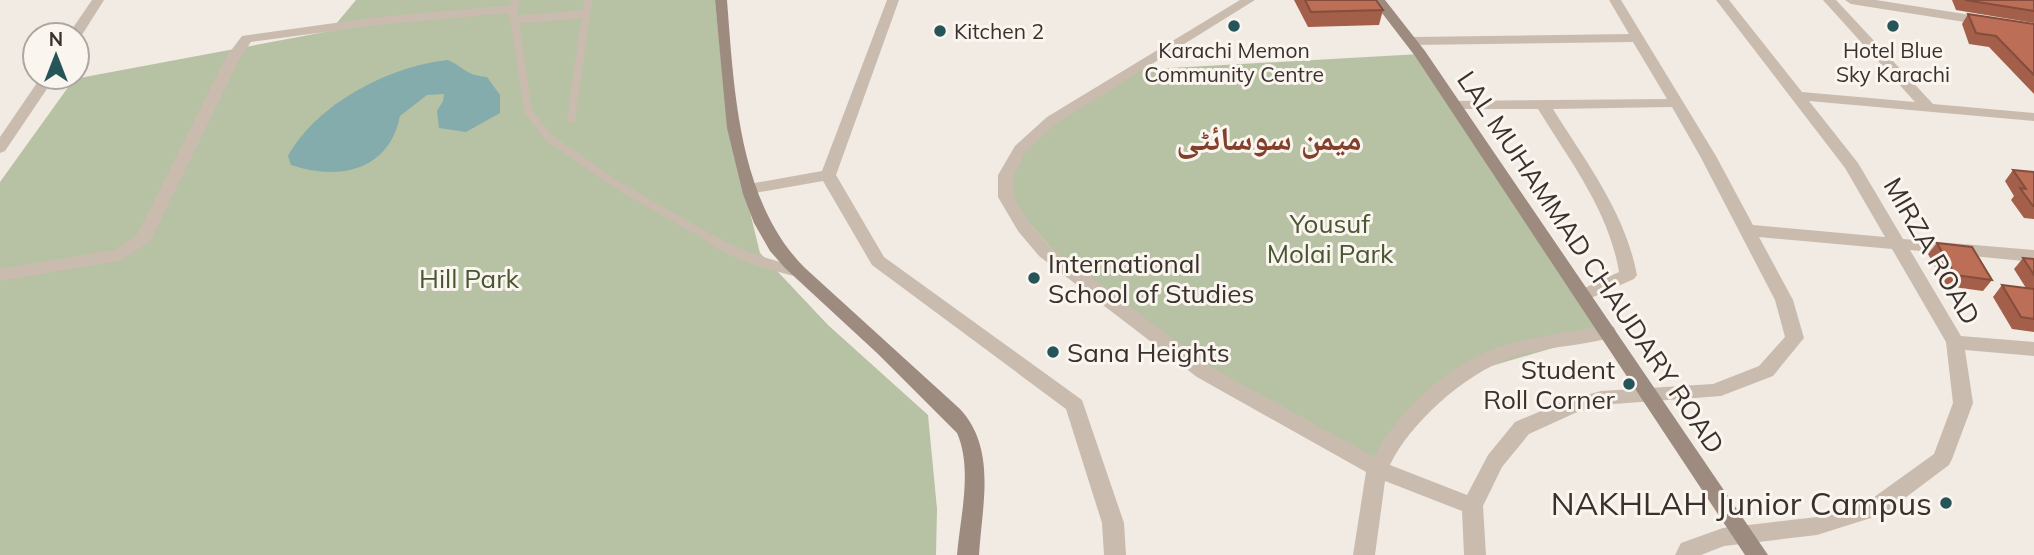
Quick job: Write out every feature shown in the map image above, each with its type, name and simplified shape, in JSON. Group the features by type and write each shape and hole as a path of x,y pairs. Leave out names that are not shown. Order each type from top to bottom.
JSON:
{"street":[{"path":"84,21 98,0"},
{"path":"721,0 725,69 748,189 760,221 777,248 799,272 883,347 956,418 970,441 973,467 968,555"},
{"path":"828,175 893,0"},
{"path":"1249,0 1052,120 1020,149 1006,175 1006,197 1024,227 1045,252 1204,372 1378,468 1472,506"},
{"name":"LAL MUHAMMAD CHAUDARY ROAD","path":"1378,0 1411,41 1455,105 1584,295 1646,394 1757,555"},
{"path":"1475,555 1472,506 1495,461 1522,428 1569,407 1601,398 1714,391 1766,371 1795,338 1784,300 1747,230 1615,0"},
{"name":"MIRZA ROAD","path":"1686,555 1689,550 1723,537 1817,526 1877,507 1942,459 1963,403 1955,342 1852,166 1722,0"},
{"path":"1829,0 1929,108"},
{"path":"1851,0 1919,5 2034,29"},
{"path":"0,275 120,255 144,238 233,57 247,39 378,21 514,10"},
{"path":"1411,41 1638,38"},
{"path":"0,148 39,91"},
{"path":"1798,96 2034,117"},
{"path":"1455,105 1676,103"},
{"path":"1543,104 1612,220 1627,255 1628,275 1584,295"},
{"path":"748,189 828,175"},
{"path":"828,175 878,261 1074,405 1113,523 1115,555"},
{"path":"1747,230 2034,256"},
{"path":"1364,555 1378,468 1395,441 1430,400 1461,374 1501,354 1607,332"},
{"path":"1955,342 2034,349"}],"lane":[{"path":"571,119 588,0"},
{"path":"585,14 514,10 528,111 548,137 617,185 733,252 765,264 799,272"}],"green space":[{"name":"Hill Park","path":"356,0 715,0 727,118 760,253 828,325 928,415 937,509 936,555 0,555 0,182 65,91 91,91 91,76 330,31"},
{"name":"Yousuf Molai Park","path":"1420,54 1607,332 1461,375 1378,469 1204,372 1080,281 1006,197 1020,149 1052,120 1135,70"}],"water":[{"path":"448,60 469,73 487,77 500,95 500,113 466,132 439,128 437,111 444,94 427,95 400,116 394,135 385,149 373,160 344,171 309,170 291,165 288,156 301,137 336,104 379,79 402,70"}],"building":[{"path":"1305,0 1376,0 1383,10 1311,12"},
{"path":"1965,0 2034,0 2034,11"},
{"path":"1968,14 2034,24 2034,75 1996,36 1976,33"},
{"path":"2013,170 2034,172 2034,206 2020,188 2026,189"},
{"path":"1937,243 1972,247 1992,280 1955,275"},
{"path":"2023,258 2034,259 2034,275"},
{"path":"2002,285 2034,289 2034,319 2021,317"}],"place":[{"name":"Karachi Memon Community Centre","path":"1234,26"},
{"name":"Hotel Blue Sky Karachi","path":"1893,26"},
{"name":"Kitchen 2","path":"940,31"},
{"name":"International School of Studies","path":"1034,278"},
{"name":"Sana Heights","path":"1053,352"},
{"name":"Student Roll Corner","path":"1629,384"},
{"name":"NAKHLAH Junior Campus","path":"1946,503"}],"district":[{"name":"میمن سوسائٹی","path":"1269,137"}]}
